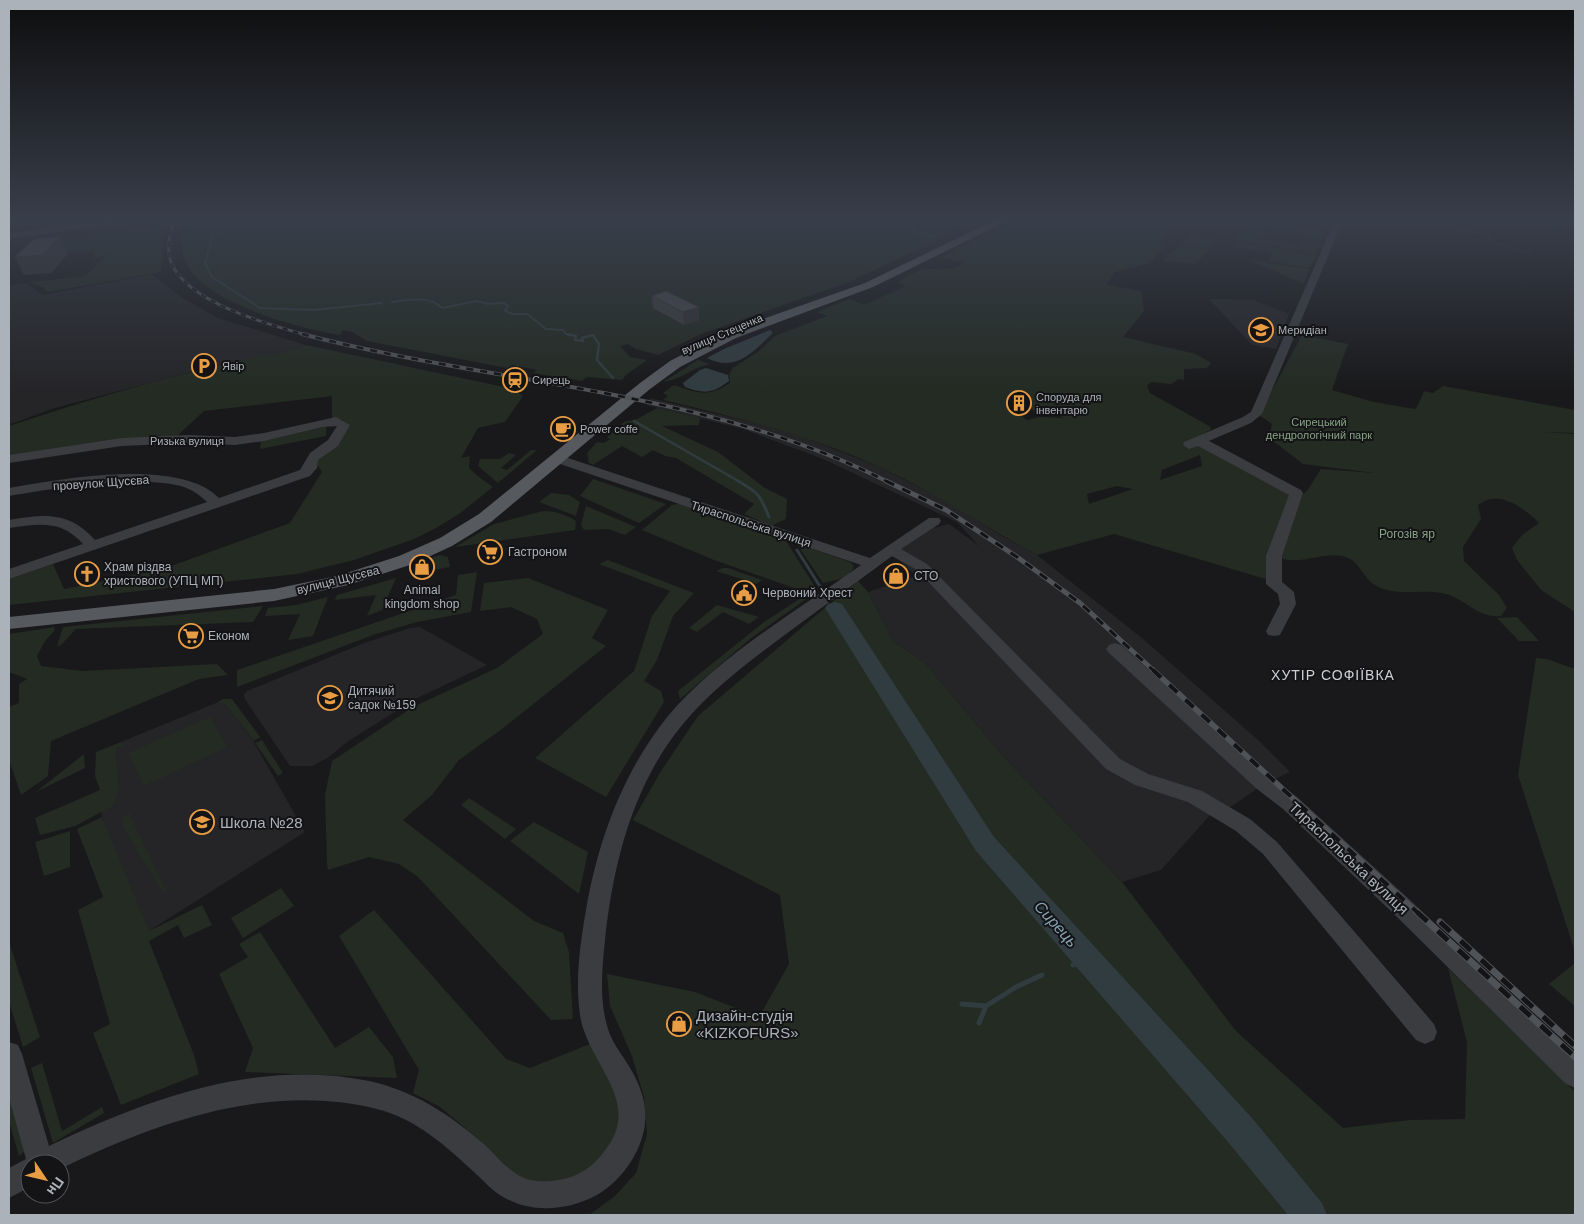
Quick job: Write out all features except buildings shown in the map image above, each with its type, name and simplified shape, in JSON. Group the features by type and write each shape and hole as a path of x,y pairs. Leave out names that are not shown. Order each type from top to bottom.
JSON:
{"main road":[{"name":"вулиця Стеценка","path":"600,409 645,373 688,347 730,328 871,277"},
{"name":"вулиця Стеценка","path":"618,409 675,364 731,335 869,285 885,277"},
{"name":"вулиця Щусєва","path":"9,614 263,587 336,574 384,560 434,539 477,513 600,409"},
{"name":"вулиця Щусєва","path":"9,623 274,595 368,573 406,560 468,530 559,459 618,409"}],"street":[{"path":"1194,443 1247,420 1256,414 1316,277"},
{"name":"Ризька вулиця","path":"9,460 122,442 190,439 235,441 252,439 309,425 336,422 344,425 334,442 312,457 310,468 305,473 216,504"},
{"path":"1194,443 1296,493 1274,556 1274,584 1286,592 1288,604 1274,631"},
{"name":"Тираспольська вулиця","path":"559,459 871,564"},
{"name":"провулок Щусєва","path":"9,492 103,481 152,479 183,482 203,490 216,504"},
{"path":"9,574 216,504"},
{"path":"9,524 37,520 63,523 74,527 93,546"},
{"path":"61,1154 88,1140 144,1118 231,1093 299,1088 345,1090 398,1102 415,1110 444,1129 515,1189 531,1194 550,1194 569,1192 589,1184 612,1166 625,1146 633,1120 629,1095 604,1051 593,1024 591,964 595,927 609,855 621,814 648,762 681,714 751,651 934,521"},
{"path":"891,550 922,567 1113,764 1142,780 1195,796 1243,825 1270,848 1425,1032"},
{"name":"Тираспольська вулиця","path":"1115,649 1264,784 1290,803 1403,908 1575,1075"},
{"path":"9,1054 38,1154"},
{"path":"9,1184 20,1177"}],"shaded area":[{"path":"136,277 156,277 181,297 218,318 306,345 270,356 225,363 55,408 11,424 9,419 9,285 26,283 43,295"},
{"name":"Меридіан","path":"1209,299 1254,300 1289,314 1276,349 1252,345"},
{"path":"770,330 773,333 744,358 727,363 707,358 724,349"},
{"path":"706,368 728,375 729,381 708,392 685,387 683,383 700,370"},
{"path":"650,398 759,424 803,437 875,465 947,501 1002,536 1037,555 1142,638 1258,740 1290,772 1264,784 1229,808 1211,814 1161,870 1122,882 1004,757 925,663 893,641 868,592 916,576 896,557 884,556 924,530 949,524 979,546 957,522 823,459 743,429 646,405"},
{"name":"Дитячий садок №159","path":"420,627 487,665 415,699 347,742 329,757 312,766 290,766 245,699 244,694 247,691 364,643 410,628"},
{"name":"Школа №28","path":"216,703 224,703 252,739 305,832 133,941 101,812 119,789 116,749 123,746 121,742"}],"green space":[{"path":"76,277 132,277 48,292 41,286 27,283"},
{"path":"197,277 859,277 701,334 658,355 636,349 628,344 620,346 630,357 647,360 622,380 587,377 582,381 533,373 537,370 512,365 507,368 367,341 352,332 342,330 341,335 323,332 274,319 248,309 203,284"},
{"path":"906,277 1111,277 1106,285 1141,291 1144,311 1123,337 1196,354 1211,363 1207,368 1184,369 1184,380 1179,379 1171,384 1151,382 1147,386 1150,393 1211,427 1210,430 1186,444 1200,444 1291,493 1269,580 1114,534 1037,555 918,486 851,455 772,428 663,400 668,396 663,393 674,385 702,393 722,388 730,383 729,374 733,368 759,351 775,336 827,316 817,312 849,299 864,305 906,286 898,283","holes":["1023,402 1034,411 1055,412 1063,418 1040,417 1027,420 1006,405","1200,455 1202,466 1160,480 1162,470","1117,486 1133,489 1089,504 1087,494"]},
{"path":"1288,277 1306,277 1304,284"},
{"name":"Рогозів яр","path":"1302,335 1348,344 1332,390 1374,402 1415,409 1424,391 1433,393 1443,386 1575,410 1575,433 1544,432 1575,434 1575,612 1541,590 1517,560 1512,548 1522,535 1539,523 1526,511 1502,499 1486,501 1478,505 1481,519 1463,547 1464,561 1499,595 1507,608 1501,616 1479,612 1446,594 1437,592 1401,592 1383,589 1371,582 1352,560 1341,556 1332,555 1298,560 1281,558 1299,497 1307,491 1321,469 1375,473 1303,464 1269,438 1272,424 1259,415"},
{"path":"306,345 513,389 523,396 505,422 478,428 461,458 470,456 469,468 493,487 459,514 414,539 354,560 297,574 9,605 9,579 53,564 64,589 163,569 290,523 322,472 314,460 347,424 342,420 332,418 332,396 204,411 177,436 119,440 9,457 9,426 170,377 268,354 270,356"},
{"path":"698,360 710,364 670,381 663,382"},
{"path":"657,408 700,418 699,425 662,426 718,452 765,488 787,499 786,519 771,526 744,514 754,504 676,458 665,456 653,450 642,457 622,446 593,465 589,463 587,453 597,442 604,443 610,439 607,437 624,422 637,419"},
{"path":"326,425 326,436 260,449 261,439"},
{"path":"531,450 537,450 498,483 478,466 480,459 500,459 509,453 516,455 501,468 507,470"},
{"path":"593,479 666,504 639,523 580,496"},
{"path":"551,493 569,495 580,502 576,516 539,502"},
{"path":"683,503 785,539 817,590 811,594 714,560 642,530 672,505"},
{"path":"586,506 636,527 625,535 608,529 584,530 581,525"},
{"path":"543,511 560,513 576,521 575,530 455,547 494,524"},
{"path":"796,543 850,562 854,566 846,576 823,583"},
{"path":"440,555 448,557 450,567 428,571 431,558"},
{"path":"608,560 694,593 673,616 657,660 644,681 661,691 664,702 606,797 535,758 634,671 652,616 670,591 599,564"},
{"path":"723,568 762,580 757,584 716,571"},
{"path":"477,572 471,612 417,622 373,635 237,687 237,670 456,595 458,575"},
{"path":"396,578 382,610 367,616 376,595 335,600 337,595"},
{"path":"528,578 608,610 592,638 606,646 502,729 459,760 432,795 403,820 534,921 563,933 569,952 573,1019 551,1020 418,877 399,864 369,857 328,870 327,864 325,795 332,761 413,707 497,668 543,634 537,619 511,607 480,611 484,583"},
{"path":"858,581 868,592 893,641 925,663 1004,757 1122,882 1236,1031 1343,1128 1410,1120 1465,1119 1467,1042 1448,968 1575,1092 1575,1215 589,1215 615,1196 636,1173 647,1134 644,1097 632,1056 610,1006 607,974 695,992 759,1017 789,964 780,895 633,820 661,771 698,716"},
{"path":"804,596 809,597 750,639 680,699 678,691 764,622"},
{"path":"328,597 313,636 288,640 300,614 265,616 268,608 296,605"},
{"path":"717,605 759,617 749,624 723,612 697,632 689,628"},
{"path":"263,606 253,622 76,629 61,645 57,646 63,627"},
{"path":"1517,617 1539,641 1519,641 1497,618"},
{"path":"55,627 37,656 41,666 83,671 217,664 228,675 199,679 51,741 48,776 21,795 9,760 9,707 19,703 19,684 27,679 9,672 9,634"},
{"path":"1536,658 1547,659 1575,668 1575,952 1518,775"},
{"path":"223,699 232,699 260,737 254,741 224,703 216,703"},
{"path":"210,717 227,747 144,786 128,753"},
{"path":"262,740 283,773 278,776 255,743"},
{"path":"121,742 124,746 116,749 119,789 113,806 75,826 40,835 35,818 100,790 95,776 96,752"},
{"path":"84,754 85,768 36,792"},
{"path":"469,798 516,829 505,839 461,805"},
{"path":"129,813 167,892 164,894 123,828 122,817"},
{"path":"102,817 149,931 202,905 212,925 184,938 178,925 149,941 194,1055 199,1074 121,1105 93,1033 110,1024 78,910 103,897 77,829"},
{"path":"534,822 588,852 579,894 510,841"},
{"path":"70,831 70,867 44,876 35,842"},
{"path":"281,888 294,906 243,938 231,918"},
{"path":"374,910 506,1059 530,1068 590,1044 625,1105 616,1150 573,1188 522,1181 476,1137 440,1107 413,1093 419,1070 339,936"},
{"path":"260,932 335,1048 369,1027 393,1057 397,1078 245,1072 253,1048 219,974 248,957 239,944"},
{"path":"9,942 40,1037 23,1047 9,1002"},
{"path":"1575,963 1575,1006 1549,984"},
{"path":"42,1063 62,1131 102,1107 104,1113 53,1143 31,1068"},
{"path":"9,1096 25,1151 19,1156 9,1121"}],"waterway":[{"name":"Сирець","path":"212,277 260,308 314,310 382,303"},
{"name":"Сирець","path":"392,302 425,300 431,301 442,308 477,301 488,304 504,303 508,306 505,311 513,314 527,314 546,329 563,330 569,334"},
{"name":"Сирець","path":"569,334 573,335"},
{"name":"Сирець","path":"569,334 576,336 575,340 583,341 582,338 593,335"},
{"name":"Сирець","path":"593,335 599,344 597,360 613,378"},
{"name":"Сирець","path":"634,421 740,482"},
{"name":"Сирець","path":"738,481 758,495 769,517"},
{"name":"Сирець","path":"797,550 821,588"},
{"name":"Сирець","path":"835,608 985,844 1240,1130 1310,1215"},
{"path":"1073,965 1088,960"},
{"path":"986,1006 1016,987 1042,975"},
{"path":"962,1004 986,1006"},
{"path":"979,1023 986,1006"}],"railway":[{"path":"181,277 193,289 230,310 307,335"},
{"path":"302,334 450,366 600,392 674,408 747,427 819,451 888,482"},
{"path":"886,481 946,510 1017,557 1080,603 1154,671"},
{"path":"1153,670 1418,913"},
{"path":"1417,912 1575,1057"},
{"path":"1440,922 1575,1046"}],"place":[{"name":"Меридіан","path":"1261,330"},
{"name":"Явір","path":"204,366"},
{"name":"Сирець","path":"515,380"},
{"name":"Споруда для інвентарю","path":"1019,403"},
{"name":"Power coffe","path":"563,429"},
{"name":"Гастроном","path":"490,552"},
{"name":"Animal kingdom shop","path":"422,567"},
{"name":"Храм різдва христового (УПЦ МП)","path":"87,574"},
{"name":"СТО","path":"896,576"},
{"name":"Червоний Хрест","path":"744,593"},
{"name":"Економ","path":"191,636"},
{"name":"Дитячий садок №159","path":"330,698"},
{"name":"Школа №28","path":"202,822"},
{"name":"Дизайн-студія «KIZKOFURS»","path":"679,1024"}],"district":[{"name":"ХУТІР СОФІЇВКА","path":"1333,675"}],"park label":[{"name":"Сирецький дендрологічний парк","path":"1319,428"}]}
